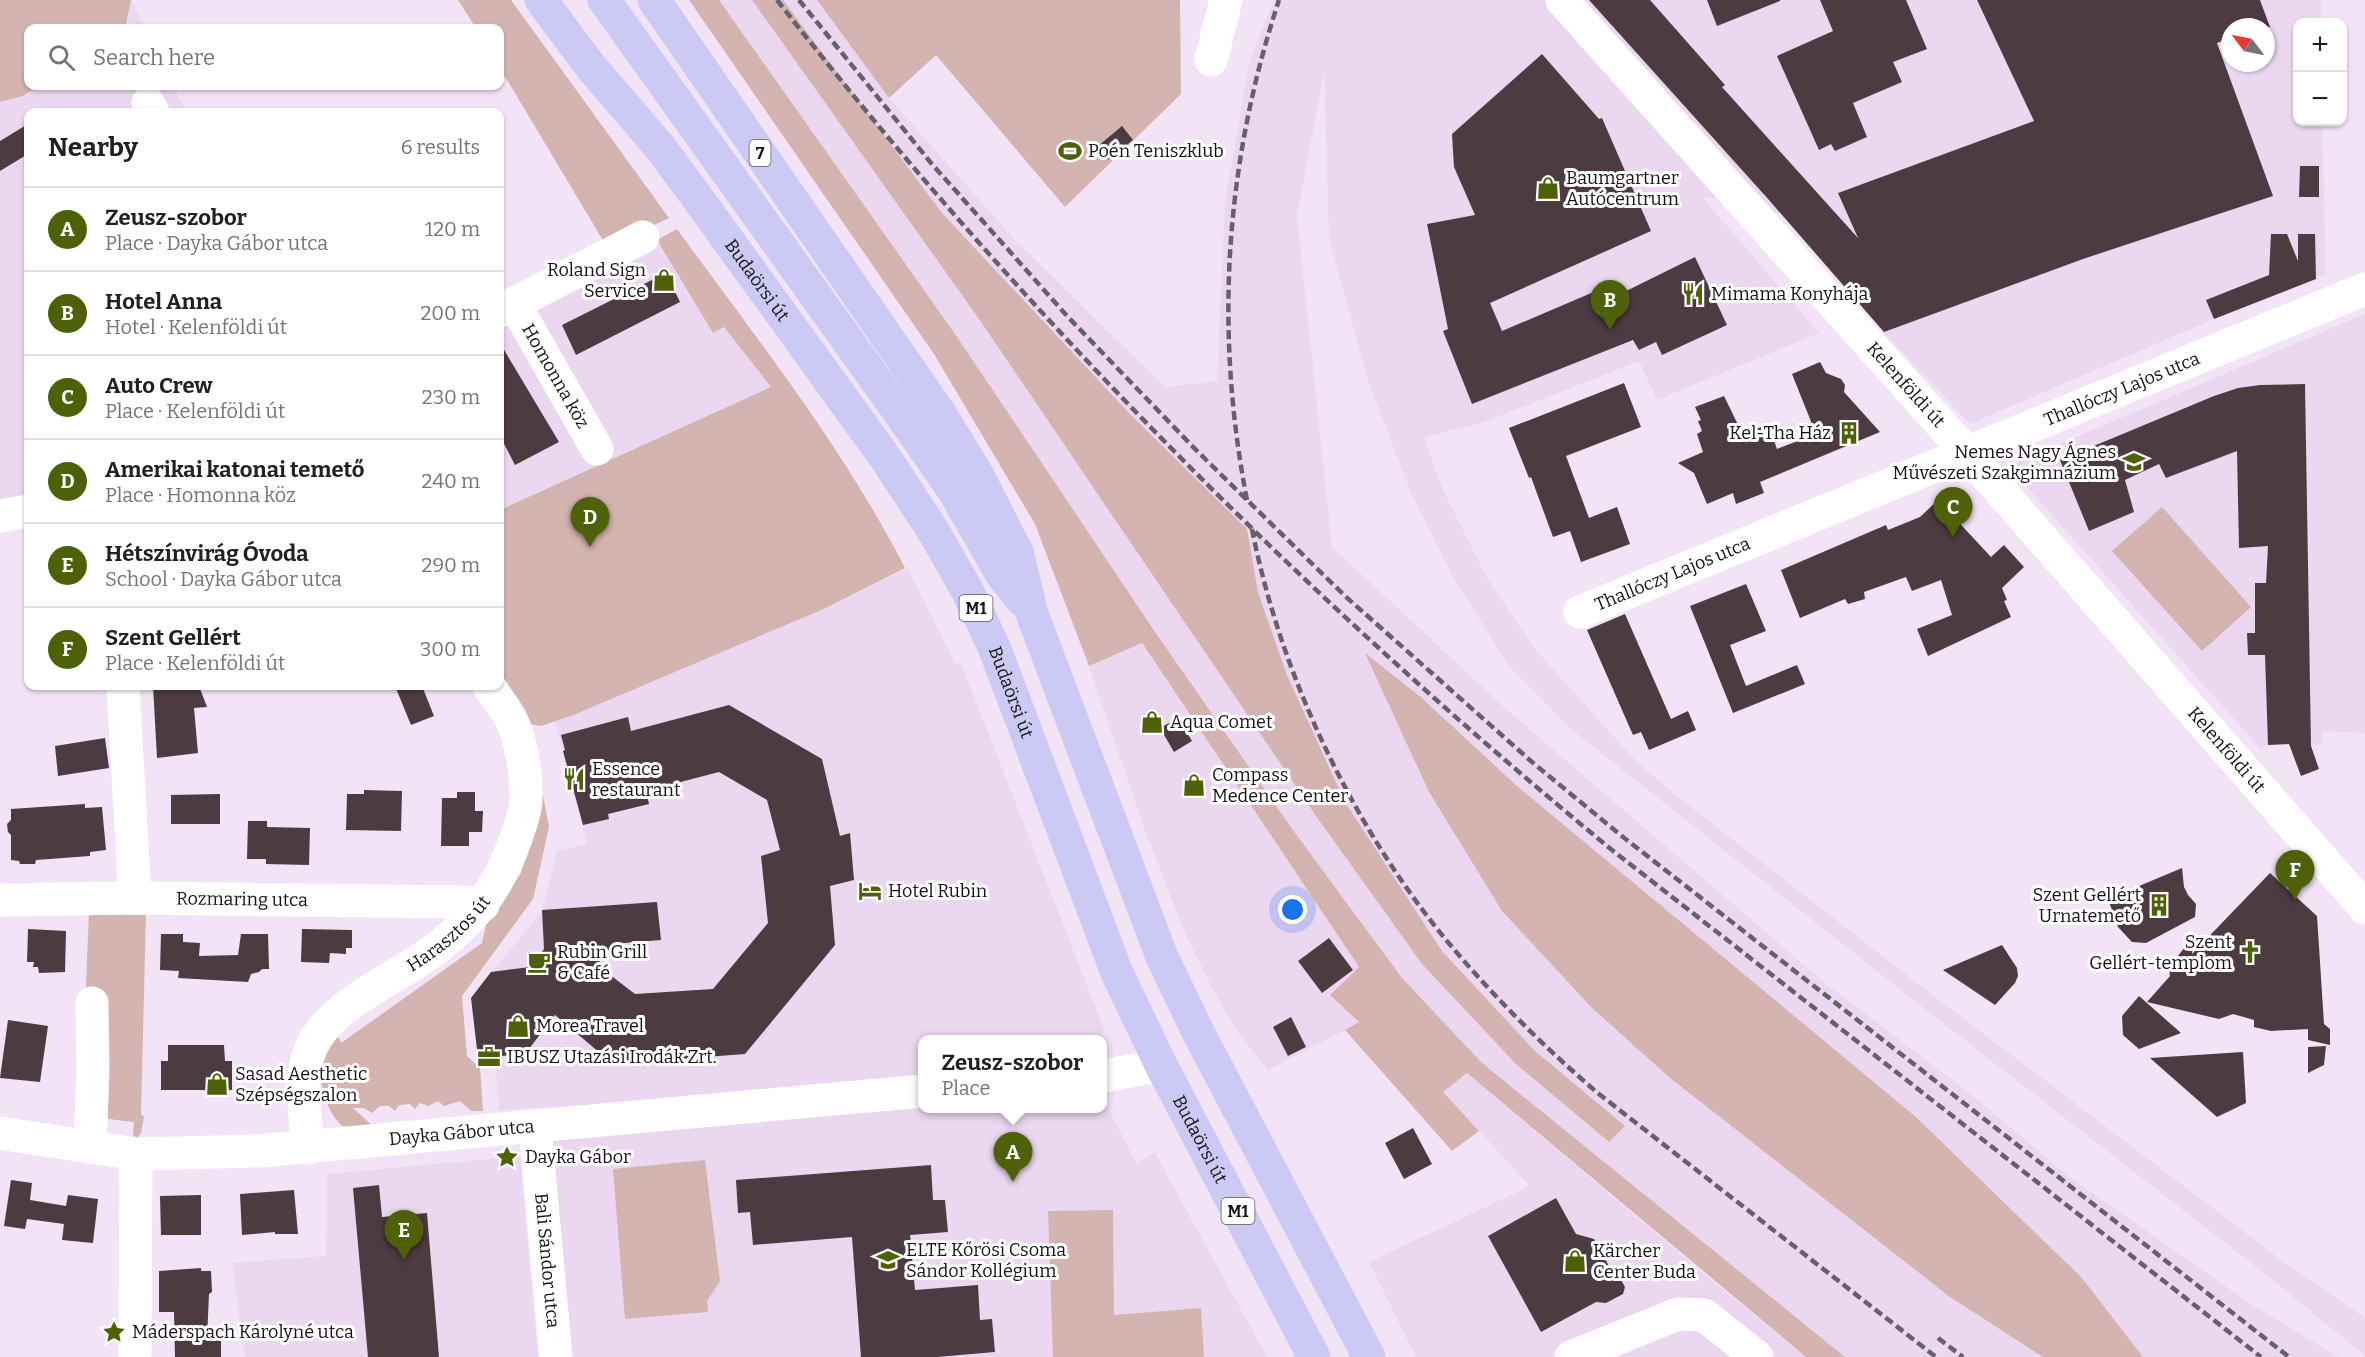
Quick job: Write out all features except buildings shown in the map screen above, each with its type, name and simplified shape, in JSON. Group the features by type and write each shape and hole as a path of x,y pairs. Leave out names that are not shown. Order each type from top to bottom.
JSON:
{"main road":[{"name":"Budaörsi út","path":"541,0 591,67 659,146 884,456 932,530 967,590 994,647 1106,946 1161,1065 1314,1357"},
{"path":"564,0 659,146"},
{"path":"604,0 912,429 955,493 1002,573 1032,614"},
{"name":"7","path":"654,0 947,425 977,474 1017,552 1032,614"},
{"name":"M1","path":"1032,614 1162,957 1203,1042 1369,1357"}],"street":[{"path":"1211,60 1226,0"},
{"name":"Kelenföldi út","path":"1562,0 2354,881 2365,908"},
{"path":"507,307 643,237"},
{"name":"Thallóczy Lajos utca","path":"1580,612 2365,289"},
{"name":"Homonna köz","path":"507,307 597,449"},
{"path":"0,516 24,512"},
{"path":"123,690 135,898"},
{"name":"Harasztos út","path":"308,1148 303,1083 305,1063 317,1036 351,1004 459,932 483,905 508,864 526,802 524,766 514,726 492,690"},
{"name":"Rozmaring utca","path":"0,900 135,898 465,902 483,905"},
{"path":"90,1147 93,1071 92,1003"},
{"path":"1107,1075 1161,1065"},
{"name":"Dayka Gábor utca","path":"0,1133 136,1154 308,1148 918,1091"},
{"name":"Bali Sándor utca","path":"535,1127 556,1357"},
{"path":"135,1357 136,1154"},
{"path":"1571,1357 1678,1314 1704,1315 1757,1357"}],"shaded area":[{"path":"0,0 131,0 126,24 24,24 24,90 31,90 23,96 0,102"},
{"path":"131,0 143,24 126,24"},
{"path":"458,0 511,0 669,218 607,247 504,75 504,24 473,24"},
{"path":"689,0 719,0 955,334 1158,636 1293,830 1402,978 1482,1063 1845,1357 1806,1357 1467,1073 1443,1092 1479,1131 1452,1151 1345,1030 1359,1022 1330,995 1359,967 1142,643 1089,666 1035,524 934,354"},
{"path":"719,0 752,0 979,319 1316,816 1422,964 1609,1142 1624,1126 1535,1051 1442,951 1345,802 1287,675 1258,592 1247,529 1132,416 942,213 783,0 817,0 889,98 1016,241 1165,387 1217,381 1225,201 1250,59 1274,0 2321,0 2321,18 2293,18 2293,126 2322,126 2326,274 2214,319 1970,424 1883,332 1781,214 1743,201 1702,197 1819,333 1657,400 1639,361 1482,423 1424,437 1444,492 1487,578 1534,648 1635,760 1673,793 1930,993 2281,1260 2365,1318 2365,1356 2269,1277 1572,730 1509,666 1455,580 1411,493 1369,384 1329,239 1324,71 1297,216 1332,547 1504,707 1826,984 1966,1090 2071,1178 2248,1302 2338,1357 2143,1357 2082,1278 1916,1117 1517,786 1422,697 1366,654 1429,792 1502,911 1591,1007 1670,1078 1950,1297 2043,1357 1845,1357 1482,1063 1402,978 1293,830"},
{"path":"752,0 783,0 942,213 1132,416 1247,529 1258,592 1287,675 1345,802 1442,951 1535,1051 1625,1126 1609,1142 1517,1065 1422,964 1316,816 979,319"},
{"name":"Poén Teniszklub","path":"817,0 1180,0 1181,94 1065,207 936,55 889,98"},
{"path":"31,90 175,90 184,108 24,108 24,499 0,503 0,102 23,96"},
{"path":"677,229 827,437 881,523 905,568 826,608 571,716 541,726 530,724 504,679 504,508 771,387 724,327 713,333 657,240"},
{"path":"657,240 713,333 724,327 771,387 504,508 504,301"},
{"path":"2365,314 2365,733 2323,731 2322,745 2268,745 2260,748 2008,466"},
{"path":"2162,507 2251,607 2202,651 2112,551"},
{"path":"908,568 955,664 961,663 1104,1029 1102,1035 918,1035 918,1113 1107,1113 1107,1106 1136,1163 1155,1153 1267,1357 572,1357 553,1153 553,1107 499,1110 495,1057 478,1058 471,998 542,911 557,851 587,844 555,722 826,608"},
{"path":"1141,643 1360,968 1359,1023 1268,1070 1240,1036 1213,990 1184,931 1142,823 1089,666"},
{"path":"1365,653 1421,697 1517,786 1916,1117 2082,1278 2143,1357 2043,1357 1950,1297 1670,1078 1591,1007 1502,911 1429,792"},
{"path":"543,795 549,827 533,899 462,996 467,1056 480,1068 483,1111 471,1111 460,1101 444,1106 438,1101 428,1106 420,1103 415,1109 410,1104 399,1105 395,1111 389,1106 380,1106 372,1113 364,1108 353,1108 375,1128 346,1128 333,1115 324,1094 320,1072 323,1052 333,1038 339,1038 341,1043 482,943 486,924 521,873"},
{"path":"89,911 146,913 141,1114 144,1117 141,1133 137,1138 133,1135 134,1122 108,1119 85,1008"},
{"path":"1467,1073 1710,1279 1806,1357 1416,1357 1369,1262 1530,1186 1443,1092"},
{"path":"520,1156 538,1357 245,1357 232,1263 326,1256 327,1174"},
{"path":"705,1160 720,1281 707,1301 708,1312 625,1319 613,1169"},
{"path":"1113,1210 1114,1315 1201,1308 1204,1357 1053,1357 1048,1211"}],"railway":[{"path":"777,0 968,230 1068,340 1171,448 1277,553 1386,655 1612,850 2261,1357"},
{"path":"799,0 931,163 1068,317 1198,452 1345,596 1532,762 1623,837 2289,1357"},
{"path":"1247,500 1230,373 1228,310 1230,248 1236,185 1247,123 1261,62 1279,0"},
{"path":"1252,529 1265,585 1282,641 1302,696 1326,750 1384,854 1452,947 1522,1024 1599,1094 1936,1357"},
{"path":"1938,1338 1963,1357"}],"place":[{"name":"Poén Teniszklub","path":"1070,151"},
{"name":"Baumgartner Autócentrum","path":"1548,188"},
{"name":"Roland Sign Service","path":"664,280"},
{"name":"Mimama Konyhája","path":"1693,294"},
{"name":"Hotel Anna","path":"1610,330"},
{"name":"Kel-Tha Ház","path":"1849,433"},
{"name":"Nemes Nagy Ágnes Művészeti Szakgimnázium","path":"2134,462"},
{"name":"Auto Crew","path":"1953,537"},
{"name":"Amerikai katonai temető","path":"590,547"},
{"name":"Aqua Comet","path":"1152,722"},
{"name":"Essence restaurant","path":"574,779"},
{"name":"Compass Medence Center","path":"1194,785"},
{"name":"Hotel Rubin","path":"870,891"},
{"name":"Szent Gellért","path":"2295,900"},
{"name":"Szent Gellért Urnatemető","path":"2159,905"},
{"name":"Szent Gellért-templom","path":"2250,952"},
{"name":"Rubin Grill & Café","path":"539,962"},
{"name":"Morea Travel","path":"518,1026"},
{"name":"IBUSZ Utazási Irodák Zrt.","path":"489,1057"},
{"name":"Sasad Aesthetic Szépségszalon","path":"217,1084"},
{"name":"Dayka Gábor","path":"507,1157"},
{"name":"Zeusz-szobor","path":"1013,1182"},
{"name":"Hétszínvirág Óvoda","path":"404,1260"},
{"name":"ELTE Kőrösi Csoma Sándor Kollégium","path":"888,1260"},
{"name":"Kärcher Center Buda","path":"1575,1261"},
{"name":"Máderspach Károlyné utca","path":"114,1332"}]}
